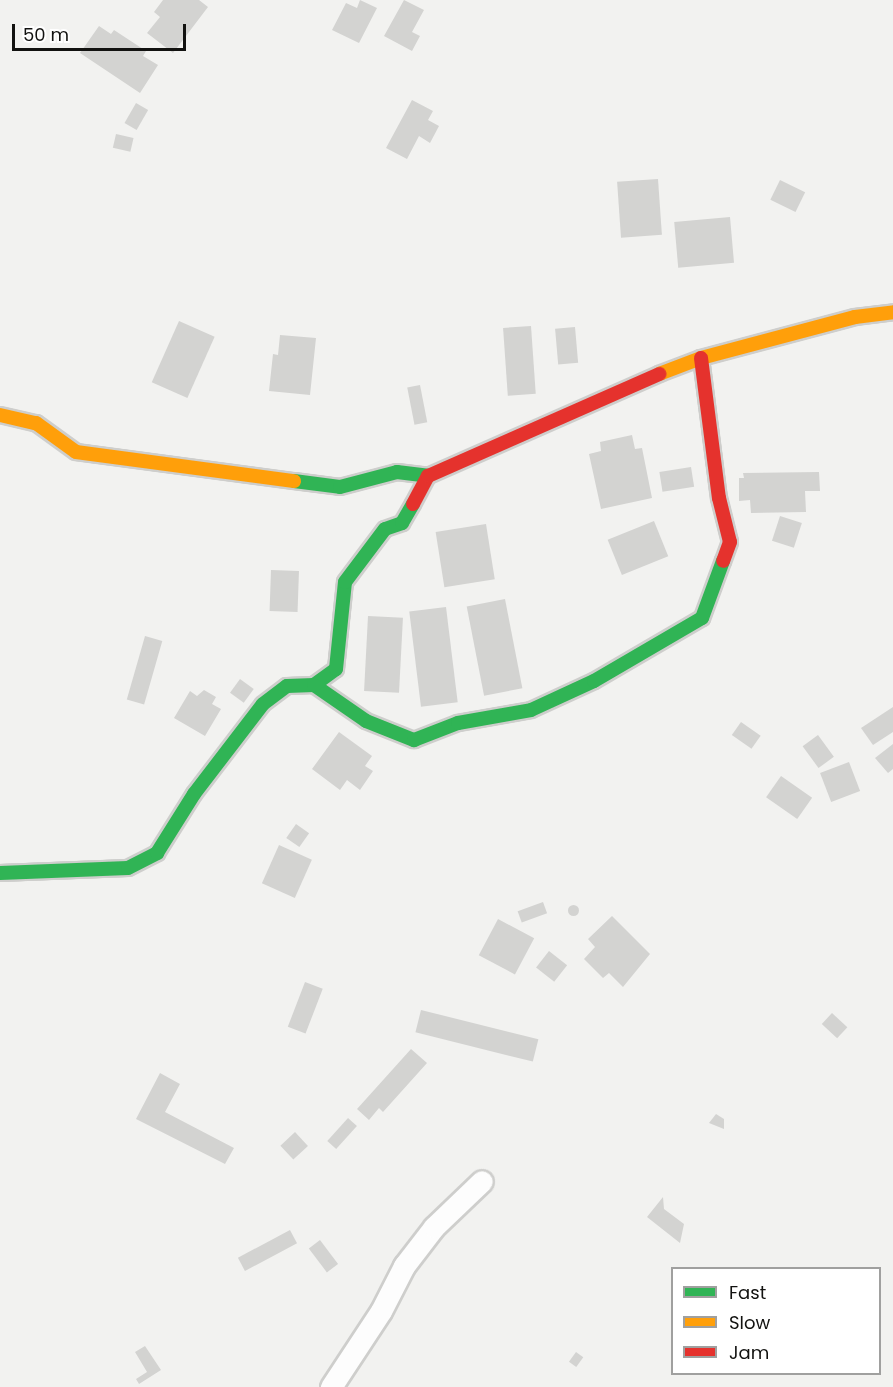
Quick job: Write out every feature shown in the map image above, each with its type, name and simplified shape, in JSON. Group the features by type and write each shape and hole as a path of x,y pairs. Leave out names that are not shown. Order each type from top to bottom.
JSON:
{"street":[{"path":"0,415 36,423 76,452 340,487 397,472 428,476 610,393 701,358 855,317 893,312"},
{"path":"314,685 366,721 414,740 459,723 531,710 594,681 702,618 730,542 719,498 701,358"},
{"path":"0,873 128,868 157,853 194,794 263,704 286,686 314,685 336,669 343,632 340,606 352,568 367,556 384,529 402,523 428,476"},
{"path":"331,1387 375,1320 404,1266 434,1227 482,1181"}],"building":[{"path":"163,0 199,0 208,7 173,53 147,33 160,17 154,12"},
{"path":"360,0 377,8 359,43 332,30 346,3 357,8"},
{"path":"404,0 424,10 412,32 420,36 412,51 384,36"},
{"path":"99,26 111,34 114,30 146,51 143,56 158,65 140,93 80,53"},
{"path":"412,100 433,111 428,120 439,126 430,143 419,136 407,159 386,148"},
{"path":"136,103 148,110 137,130 124,123"},
{"path":"116,134 134,138 130,152 113,148"},
{"path":"658,179 662,235 621,238 617,182"},
{"path":"780,180 805,192 796,212 770,200"},
{"path":"730,217 734,263 678,268 674,222"},
{"path":"179,321 215,337 187,398 152,382"},
{"path":"531,326 536,394 508,396 503,328"},
{"path":"575,327 578,363 558,365 555,329"},
{"path":"280,335 316,338 310,395 269,391 273,354 278,355"},
{"path":"420,385 427,422 414,425 407,387"},
{"path":"632,435 635,449 642,448 652,498 601,509 589,454 601,451 600,442"},
{"path":"691,467 694,487 663,492 659,472"},
{"path":"819,472 820,491 805,491 806,512 751,513 750,500 739,501 739,478 744,478 743,473"},
{"path":"780,516 802,523 794,548 772,541"},
{"path":"654,521 668,556 622,575 608,540"},
{"path":"486,524 495,579 444,587 436,532"},
{"path":"271,570 299,571 298,612 270,611"},
{"path":"505,599 522,688 484,696 467,606"},
{"path":"446,607 458,702 421,707 409,612"},
{"path":"368,616 403,618 399,693 364,691"},
{"path":"145,636 162,641 144,704 127,699"},
{"path":"240,679 254,689 244,703 230,693"},
{"path":"204,690 216,697 212,704 221,709 205,736 174,718 190,691 197,696"},
{"path":"893,707 893,732 873,745 861,728"},
{"path":"741,722 761,736 751,749 732,735"},
{"path":"339,732 372,756 365,766 373,771 360,790 347,780 340,790 312,769"},
{"path":"818,735 834,757 818,768 803,746"},
{"path":"893,744 893,769 888,773 875,758"},
{"path":"849,762 860,791 831,802 820,773"},
{"path":"781,776 812,798 797,819 766,797"},
{"path":"296,824 309,833 299,847 286,838"},
{"path":"279,845 312,860 295,898 262,883"},
{"path":"543,902 547,913 522,923 518,911"},
{"path":"573,905 577,906 577,914 573,915 569,914 568,910 569,906"},
{"path":"612,916 650,954 623,987 609,973 603,978 584,959 595,947 588,939"},
{"path":"498,919 534,938 515,974 479,955"},
{"path":"549,951 567,965 554,982 536,968"},
{"path":"305,982 323,989 306,1034 288,1027"},
{"path":"421,1010 538,1039 533,1062 415,1032"},
{"path":"832,1013 847,1027 837,1038 822,1024"},
{"path":"411,1049 427,1063 383,1112 379,1108 369,1120 357,1109"},
{"path":"160,1073 180,1084 165,1112 234,1148 225,1164 136,1119"},
{"path":"716,1114 724,1119 724,1129 709,1123"},
{"path":"348,1118 357,1126 336,1149 327,1141"},
{"path":"295,1132 308,1146 293,1160 280,1146"},
{"path":"663,1197 664,1209 684,1224 680,1243 647,1217"},
{"path":"290,1230 297,1243 245,1271 238,1258"},
{"path":"320,1240 338,1264 327,1272 309,1248"},
{"path":"145,1346 161,1370 139,1384 136,1379 147,1372 135,1352"},
{"path":"576,1352 583,1357 576,1367 569,1362"}],"traffic: fast":[{"path":"294,481 340,487 397,472 428,476"},
{"path":"0,873 128,868 157,853 194,794 263,704 287,686 314,685 336,669 345,582 385,529 402,523 413,504"},
{"path":"314,685 366,721 414,740 458,723 531,710 594,681 702,618 723,561"}],"traffic: slow":[{"path":"659,374 701,358 855,317 893,312"},
{"path":"0,415 36,423 76,452 294,481"}],"traffic: jam":[{"path":"701,358 719,498 730,542 723,561"},
{"path":"413,504 428,476 659,374"}]}
